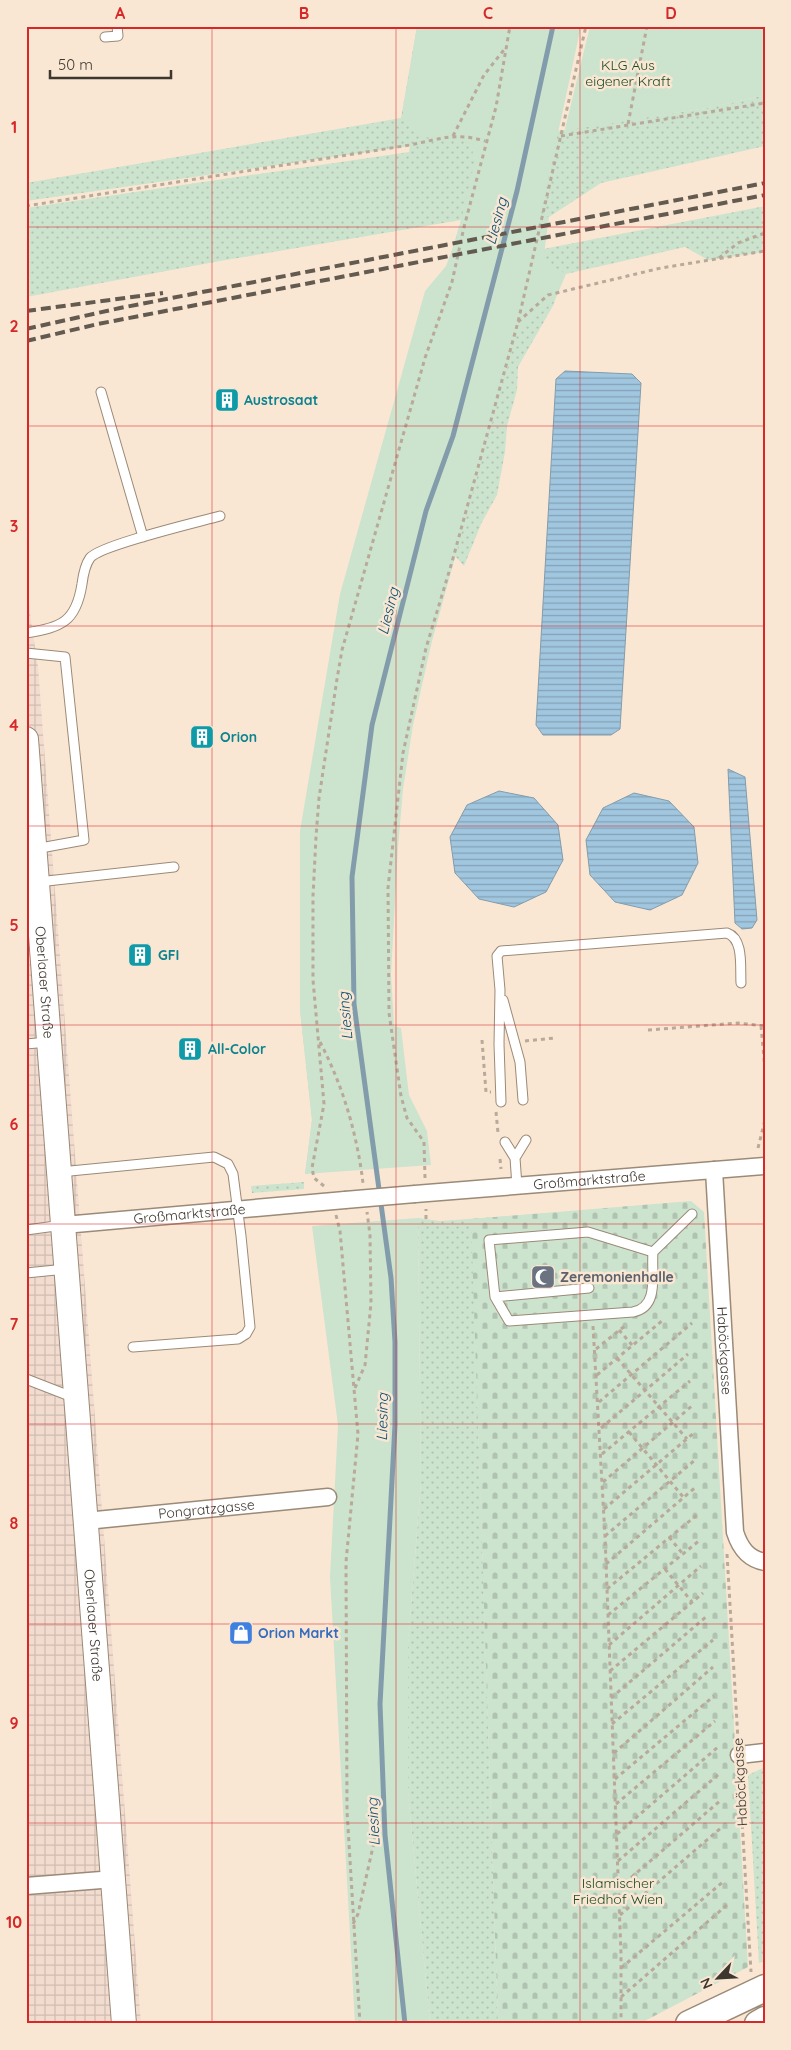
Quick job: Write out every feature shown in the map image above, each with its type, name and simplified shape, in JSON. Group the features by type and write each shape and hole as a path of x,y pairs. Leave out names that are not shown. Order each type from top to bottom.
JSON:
{"main road":[{"name":"Oberlaaer Straße","path":"26,739 124,2024"},
{"path":"689,2024 757,1992"},
{"path":"746,2024 757,1992"},
{"path":"758,2024 765,2020"}],"street":[{"name":"Großmarktstraße","path":"64,1225 765,1166"},
{"name":"Haböckgasse","path":"714,1170 735,1532 738,1541 749,1556 765,1562"},
{"name":"Pongratzgasse","path":"86,1521 328,1497"},
{"path":"739,1755 765,1752"},
{"path":"26,1886 114,1879"}],"lane":[{"path":"105,37 118,36 117,26"},
{"path":"101,392 143,537"},
{"path":"26,633 53,629 68,619 80,600 84,575 90,558 108,548 220,516"},
{"path":"26,653 65,657 84,840 35,849"},
{"path":"37,882 174,867"},
{"path":"501,1102 500,990 497,956 501,951 727,933 732,935 739,945 741,983"},
{"path":"500,990 520,1062 523,1100"},
{"path":"26,1044 50,1042"},
{"path":"517,1186 516,1158 526,1140"},
{"path":"505,1142 516,1158"},
{"path":"60,1172 214,1157 222,1160 232,1169 250,1327 246,1334 238,1339 133,1347"},
{"path":"652,1252 588,1232 489,1240 495,1297 509,1321 633,1312 644,1309 651,1299 652,1252 692,1214"},
{"path":"26,1230 64,1225"},
{"path":"26,1273 67,1269"},
{"path":"495,1297 589,1288"},
{"path":"26,1379 77,1399"}],"path":[{"path":"312,1173 313,1158 324,1104 313,980 313,886 319,798 337,679 345,642 425,358 452,282 485,141 496,107 510,26"},
{"path":"420,1194 424,1142 408,1118 401,1096 389,1014 388,888 403,753 413,700 426,648 452,562 518,322 586,26"},
{"path":"628,124 647,26"},
{"path":"453,136 484,75 508,46"},
{"path":"561,136 628,124 722,112 765,103"},
{"path":"26,206 410,145 453,136 469,136 485,141"},
{"path":"719,258 738,243 765,233"},
{"path":"518,322 548,295 661,268 765,251"},
{"path":"648,1030 738,1023 763,1026 765,1069"},
{"path":"758,1148 765,1120"},
{"path":"340,1231 358,1434 346,1562 347,1811 360,2024"},
{"path":"592,1316 596,1349 604,1509 621,1969 621,2024"},
{"path":"597,1375 663,1320"},
{"path":"596,1349 631,1321"},
{"path":"599,1402 692,1323"},
{"path":"619,1330 632,1346"},
{"path":"600,1429 688,1354"},
{"path":"617,1358 686,1439"},
{"path":"601,1455 690,1381"},
{"path":"602,1483 693,1405"},
{"path":"628,1432 684,1498"},
{"path":"604,1509 695,1432"},
{"path":"605,1536 696,1460"},
{"path":"606,1564 697,1486"},
{"path":"607,1589 698,1514"},
{"path":"669,1538 683,1554"},
{"path":"608,1616 700,1540"},
{"name":"Haböckgasse","path":"727,1551 750,1966 757,1992"},
{"path":"609,1645 701,1566"},
{"path":"665,1569 692,1602"},
{"path":"610,1672 703,1593"},
{"path":"611,1698 707,1616"},
{"path":"612,1725 713,1640"},
{"path":"613,1753 713,1667"},
{"path":"614,1780 714,1696"},
{"path":"615,1805 715,1721"},
{"path":"616,1835 718,1747"},
{"path":"617,1861 718,1774"},
{"path":"618,1889 721,1800"},
{"path":"619,1915 722,1827"},
{"path":"353,1924 358,1914 376,1833"},
{"path":"621,1969 724,1881"},
{"path":"621,1997 727,1905"}],"shaded area":[{"path":"26,577 38,667 141,2024 26,2024"}],"green space":[{"path":"417,26 547,26 309,1173 305,1174 312,1120 300,1010 439,293 461,220 220,261 26,297 26,208 409,152 410,146 26,201 26,183 401,118"},
{"path":"417,26 581,26 540,217 549,217 543,261 566,274 555,300 517,333 432,641 413,725 403,789 391,974 394,1026 401,1028 409,1095 427,1131 431,1165 305,1174 312,1120 300,1010 300,831 340,594 425,291 446,266 458,234 475,160 472,156 474,146 465,140 421,137 402,118"},
{"name":"KLG Aus eigener Kraft","path":"590,26 765,26 765,95 713,107 567,130 565,129"},
{"path":"765,95 765,146 601,183 549,217 539,218 557,131 713,107"},
{"path":"765,206 765,252 708,260 685,247 566,274 542,262 543,249"},
{"path":"555,300 518,367 517,390 507,426 505,452 497,495 482,522 464,566 455,556 513,323"},
{"path":"304,1182 304,1189 252,1193 251,1186"},
{"name":"Islamischer Friedhof Wien","path":"691,1201 704,1212 748,1967 639,2024 498,2024 471,1219"},
{"path":"578,1211 475,1328 498,2024 430,2024 408,1792 408,1643 421,1482 418,1218 440,1221"},
{"path":"418,1218 421,1482 408,1643 408,1792 430,2024 355,2024 330,1577 338,1425 312,1226"},
{"path":"765,1767 765,1961 759,1963 748,1775"}],"water":[{"path":"565,371 632,374 641,383 620,729 611,735 543,735 536,725 556,379"},
{"path":"728,769 745,777 757,920 752,928 742,929 735,923"},
{"path":"499,791 534,798 558,825 563,860 546,892 514,907 479,899 455,873 450,837 467,805"},
{"path":"634,793 669,801 694,827 698,863 682,895 650,910 615,902 590,875 586,840 603,808"}],"waterway":[{"name":"Liesing","path":"405,2024 385,1835 380,1704 395,1425 395,1342 391,1278 354,1004 352,877 372,725 426,511 453,436 517,191 553,26"}],"railway":[{"path":"26,329 120,308 765,183"},
{"path":"26,341 98,324 765,195"},
{"path":"26,311 163,293"}],"place":[{"name":"Austrosaat","path":"227,400"},
{"name":"Orion","path":"202,737"},
{"name":"GFI","path":"140,955"},
{"name":"All-Color","path":"190,1049"},
{"name":"Zeremonienhalle","path":"543,1277"},
{"name":"Orion Markt","path":"241,1633"}]}
